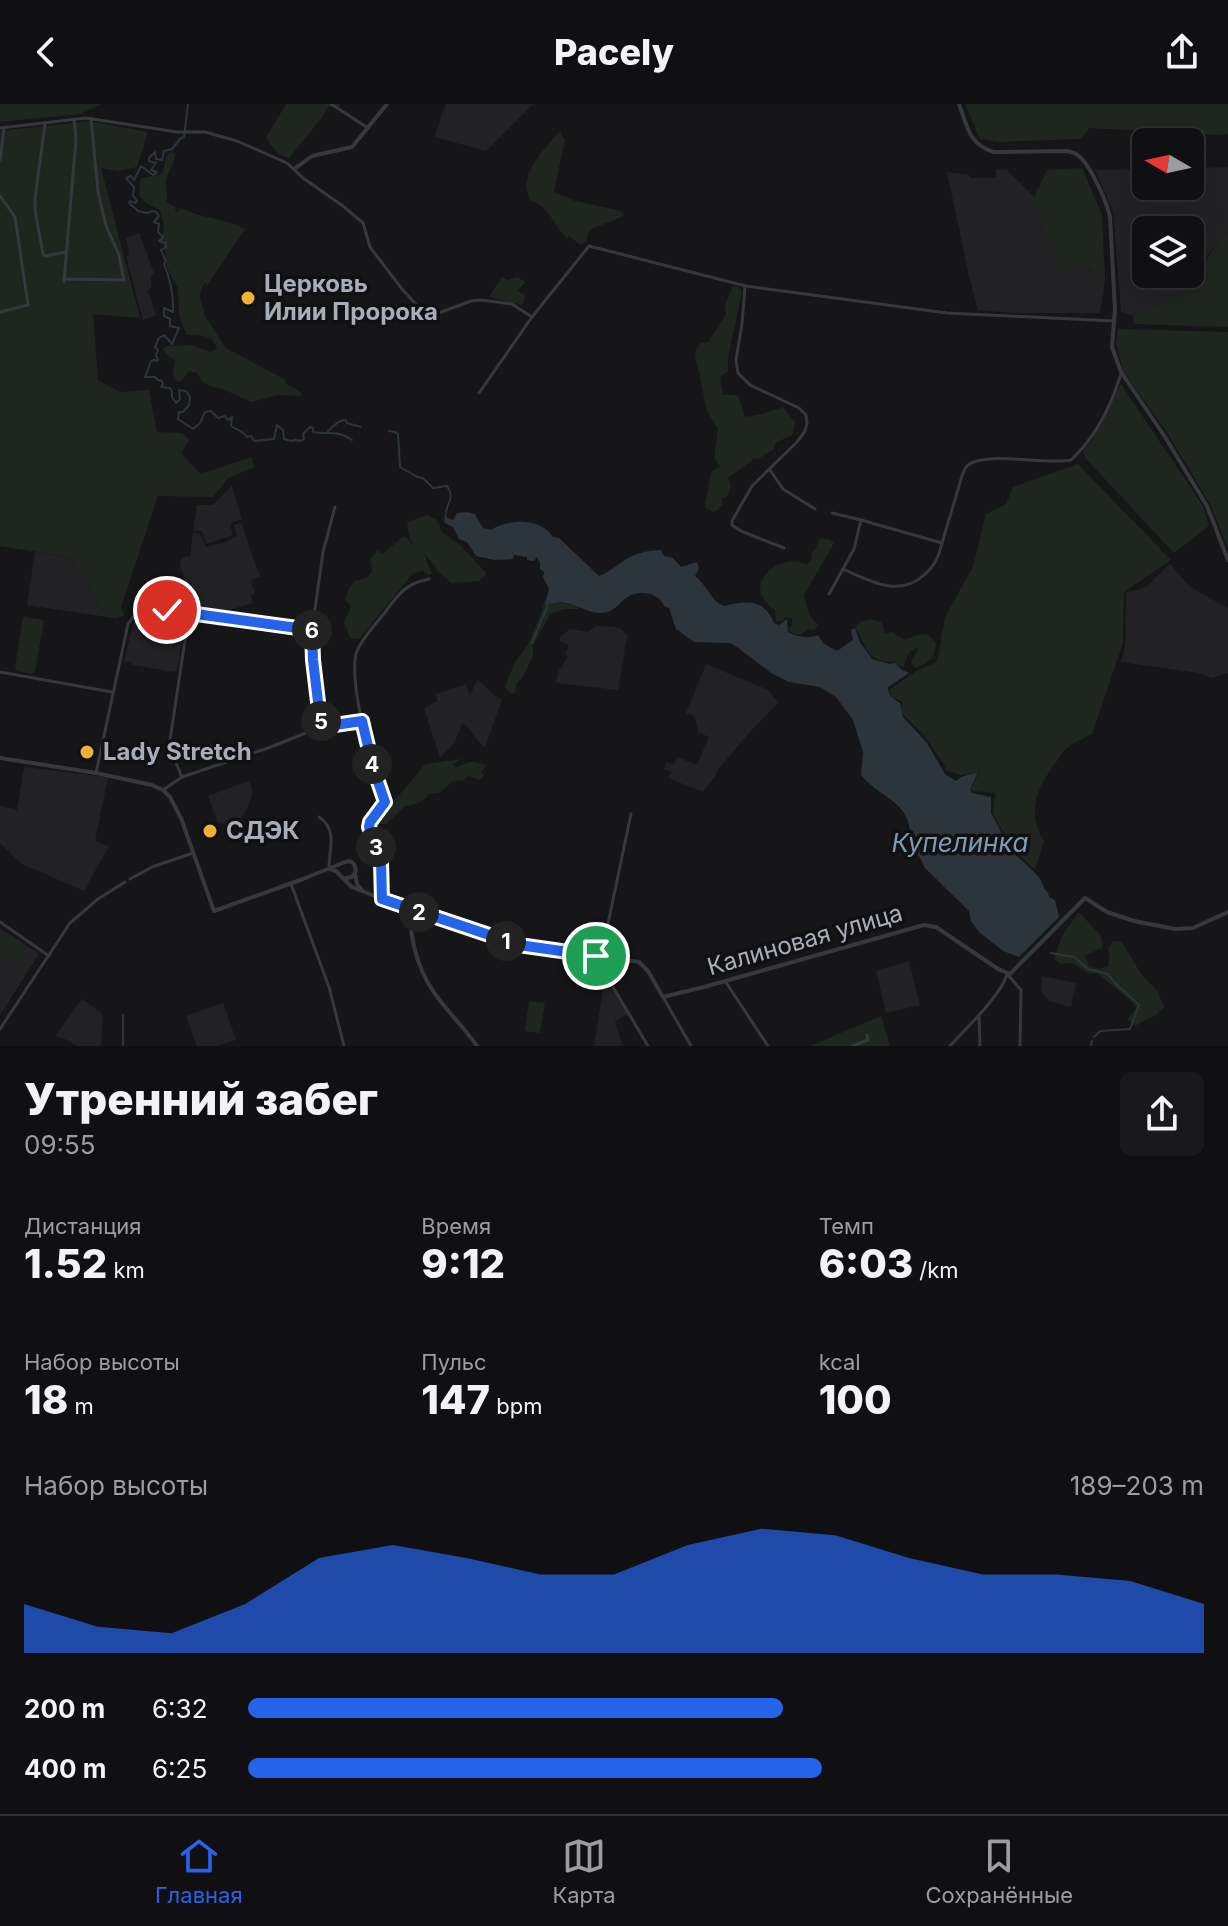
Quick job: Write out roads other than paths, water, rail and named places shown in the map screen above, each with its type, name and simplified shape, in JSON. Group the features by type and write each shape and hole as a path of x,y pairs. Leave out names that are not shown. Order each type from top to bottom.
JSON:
{"street":[{"path":"331,104 368,128"},
{"path":"294,169 312,156 352,147 387,104"},
{"path":"959,104 973,141 984,150 1067,151 1083,160 1108,207 1110,217 1112,347 1122,373 1207,506 1228,560"},
{"path":"74,119 76,139 64,281 124,280 98,192 91,118"},
{"path":"0,160 2,128 74,119 91,118 182,133 205,132 237,141 294,169 363,223 370,247 423,312 436,314 481,300 512,304 532,317"},
{"path":"45,122 35,210 43,254 66,252"},
{"path":"0,196 15,217 28,305 0,312"},
{"path":"479,393 532,317 589,246 745,286 947,313 1114,321"},
{"path":"745,286 736,360 738,373 750,385 799,408 807,419 807,428 752,486 732,525 744,533 784,548"},
{"path":"843,569 873,582 897,587 906,587 918,581 934,565 967,467 985,459 1071,460 1097,429 1122,373"},
{"path":"770,470 783,489 815,509"},
{"path":"321,727 312,630 323,552 335,507"},
{"path":"832,513 942,543"},
{"path":"829,594 854,549 861,520"},
{"path":"382,899 388,881 369,827 385,802 359,710 355,665 358,650 408,585 429,579"},
{"path":"96,773 128,624 136,613 150,608 312,630"},
{"path":"182,777 169,747 189,613"},
{"path":"0,672 112,692"},
{"path":"163,790 182,777 321,727 362,721"},
{"path":"0,758 96,773 163,790 177,810 214,911 347,861 355,866 357,884 367,892 376,892 381,887"},
{"path":"631,814 605,957 610,982 648,1046"},
{"path":"319,817 329,825 331,835 329,869"},
{"path":"130,879 152,867 193,853"},
{"path":"381,862 382,899"},
{"path":"342,863 339,870 342,876 350,878 355,874"},
{"path":"329,869 336,871 352,887 519,945 642,963 691,1046"},
{"path":"0,1029 70,923 98,899 125,882"},
{"path":"291,884 329,987 344,1046"},
{"path":"1007,974 1012,973 1083,897 1107,912 1175,929 1193,928 1228,912"},
{"path":"410,909 413,948 422,973 440,1001 477,1046"},
{"path":"0,922 49,956"},
{"name":"Калиновая улица","path":"663,997 924,925 936,927 1007,974"},
{"path":"950,1046 979,1016 1007,974"},
{"path":"1007,974 1021,990 1020,1046"},
{"path":"725,981 768,1046"},
{"path":"979,1016 980,1046"},
{"path":"853,1046 867,1038 870,1046"}],"water":[{"name":"Купелинка","path":"446,512 447,518 453,520 457,513 475,514 483,528 491,530 515,522 540,526 559,538 599,576 630,557 651,551 661,550 664,556 673,558 681,567 697,562 699,568 695,576 720,604 758,604 774,623 779,625 787,619 788,632 803,637 818,635 823,643 837,651 853,640 851,630 855,628 872,659 895,663 909,673 888,687 891,696 900,703 903,717 927,743 945,774 956,781 978,772 970,790 991,797 991,813 1006,847 1038,876 1049,897 1055,900 1059,917 1019,957 1003,951 979,932 971,921 969,911 925,868 901,809 861,775 863,752 853,720 836,697 820,687 789,682 771,673 730,643 694,642 676,629 669,608 650,594 631,595 613,610 602,613 565,603 545,604 549,589 537,557 534,561 514,555 513,559 494,560 476,556 467,542 459,539 453,527 445,523"}],"waterway":[{"name":"Купелинка","path":"188,104 184,137 172,149 164,151 162,160 156,159 155,152 149,158 149,161 156,163 151,170 157,172 153,175 141,166 134,180 131,176 126,178 134,187 133,195 137,201 129,203 138,211 152,211 159,216 154,222 159,224 158,232 163,237 159,241 166,243 161,250 173,299 173,312 164,308 164,316 170,319 170,326 179,328 172,344 164,335 159,338 155,347 158,360 151,361 145,377 162,381 161,387 170,388 176,403 180,399 179,390 186,391 190,397 189,405 179,412 178,419 193,429 205,412 211,411 218,418 225,416 228,420 232,417 231,426 247,437 251,436 254,441 274,439 277,425 283,430 284,439 291,441 304,439 303,434 310,427 313,432 337,433 352,440"},
{"name":"Купелинка","path":"328,431 343,420 361,427"},
{"name":"Купелинка","path":"389,431 398,434 400,467 423,478 433,488 447,486 451,497 446,512"},
{"path":"532,643 548,605"},
{"name":"Купелинка","path":"1051,953 1074,957 1088,969 1108,974 1139,1005 1130,1029 1100,1031 1094,1037"},
{"path":"123,1015 123,1046"},
{"name":"Купелинка","path":"1091,1046 1092,1041"}],"place":[{"name":"Церковь Илии Пророка","path":"248,298"},
{"name":"Lady Stretch","path":"87,752"},
{"name":"СДЭК","path":"210,831"}]}
